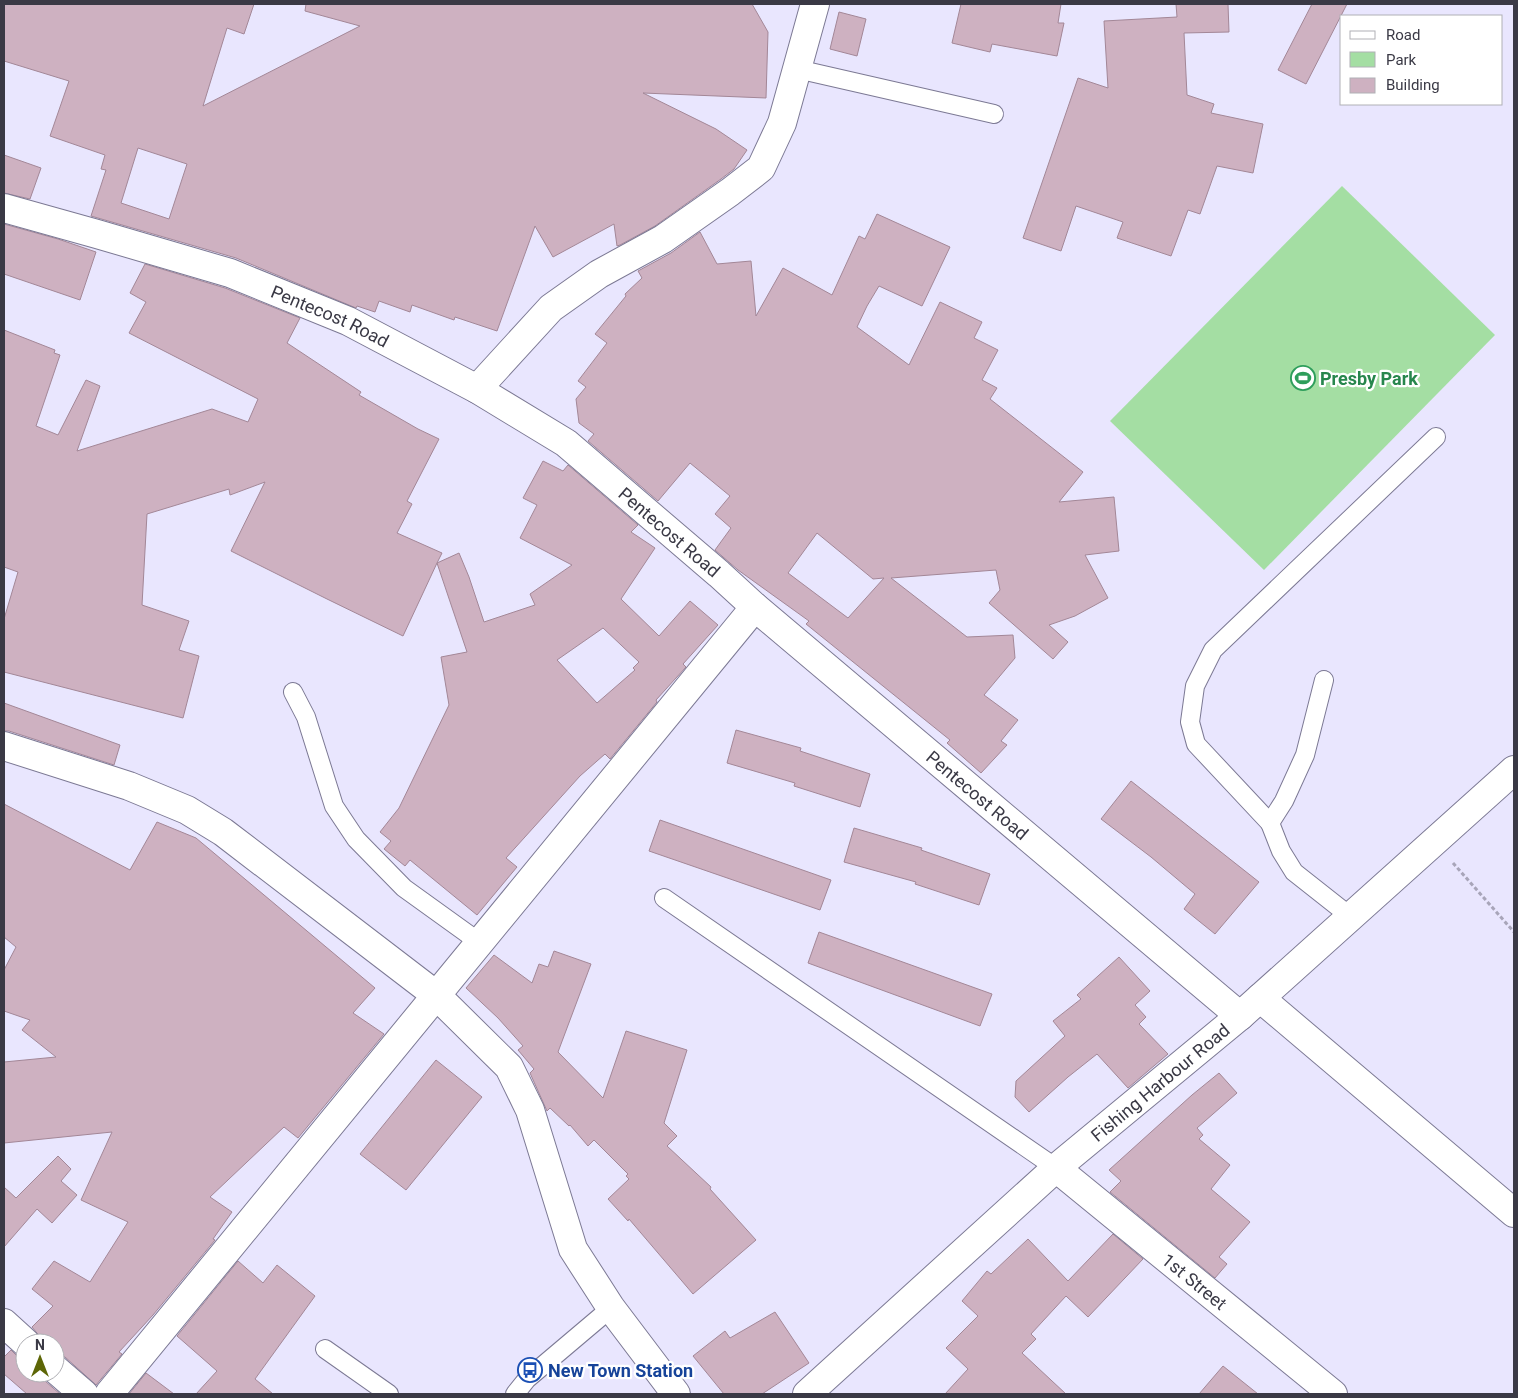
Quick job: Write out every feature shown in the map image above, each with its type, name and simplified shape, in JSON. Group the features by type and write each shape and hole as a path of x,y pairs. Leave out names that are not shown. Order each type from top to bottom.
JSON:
{"street":[{"path":"478,389 551,308 599,274 662,239 761,168 782,123 815,4"},
{"name":"Pentecost Road","path":"4,208 230,273 348,321 478,389 566,443 755,607 1250,1007 1514,1212"},
{"path":"109,1394 755,607"},
{"path":"4,746 130,786 187,810 223,832 436,994 509,1067 530,1110 573,1249 611,1308 676,1394"},
{"name":"Fishing Harbour Road","path":"806,1394 1056,1168 1250,1007 1514,770"},
{"name":"1st Street","path":"1056,1168 1333,1394"},
{"path":"4,1323 15,1333"},
{"path":"65,1378 84,1394"}],"lane":[{"path":"797,69 994,114"},
{"path":"1350,917 1294,872 1281,850 1270,823 1196,744 1190,722 1195,686 1213,650 1436,437"},
{"path":"1270,823 1284,801 1305,755 1324,680"},
{"path":"293,692 306,717 334,806 356,839 404,888 480,942"},
{"path":"664,898 1056,1168"},
{"path":"515,1394 527,1379 611,1308"},
{"path":"325,1349 389,1394"}],"path":[{"path":"1435,842 1514,932"}],"green space":[{"name":"Presby Park","path":"1342,186 1495,335 1264,570 1110,421"}],"building":[{"path":"4,4 254,4 244,34 227,28 203,106 360,26 305,11 306,4 752,4 768,32 766,98 643,93 716,129 747,150 734,169 655,226 617,246 614,224 553,257 535,226 497,331 455,317 454,320 412,305 410,312 379,301 375,312 357,306 356,308 236,258 91,216 106,170 101,169 105,155 50,136 69,81 4,61","holes":["138,148 187,164 169,219 121,203"]},
{"path":"961,4 1061,4 1058,23 1064,23 1057,56 992,44 990,52 952,43"},
{"path":"1176,4 1228,4 1229,32 1184,33 1187,95 1214,104 1211,113 1263,124 1253,173 1217,166 1200,214 1188,210 1171,256 1117,238 1123,222 1076,206 1061,251 1023,238 1078,78 1108,88 1104,21 1177,17"},
{"path":"1312,4 1347,4 1306,84 1278,70"},
{"path":"839,12 866,19 857,56 830,49"},
{"path":"4,155 41,168 30,199 4,193"},
{"path":"877,214 950,247 922,306 879,286 857,327 909,365 940,302 982,322 974,338 998,350 982,380 997,388 990,399 1083,472 1059,502 1114,497 1119,551 1085,555 1108,598 1075,616 1049,625 1068,642 1053,659 989,603 1000,590 996,570 891,578 967,637 1013,635 1015,658 984,695 1018,720 1001,741 1007,745 981,773 947,743 950,740 806,624 809,621 738,570 715,550 731,528 715,514 730,496 690,463 658,501 588,441 594,434 579,423 576,399 586,387 578,381 607,343 595,334 626,296 625,294 642,278 638,271 671,253 700,232 717,264 751,261 756,316 783,268 832,295 859,236 865,239","holes":["817,533 873,579 884,578 848,618 788,573"]},
{"path":"4,224 96,252 80,300 4,274"},
{"path":"145,264 225,288 300,318 287,343 361,392 359,395 439,439 407,501 412,504 397,533 442,553 403,636 231,551 265,482 230,495 229,489 147,514 142,605 189,621 179,650 199,656 183,718 4,672 4,619 18,572 4,567 4,330 55,350 54,353 60,355 36,426 58,435 86,380 100,386 77,451 212,409 248,422 258,399 129,333 146,302 130,293"},
{"path":"543,461 563,471 568,465 638,525 631,532 655,548 621,599 659,636 690,601 718,625 683,664 686,667 656,700 657,702 610,759 605,754 580,776 506,858 517,867 477,915 410,860 405,866 384,849 391,841 380,832 399,808 449,705 441,657 467,652 437,563 459,553 484,622 535,605 530,594 572,565 520,538 537,505 523,498","holes":["603,628 639,662 633,668 635,670 597,703 557,660"]},
{"path":"4,703 120,745 114,765 4,731"},
{"path":"736,730 801,748 800,751 870,774 860,807 794,786 795,783 727,763"},
{"path":"1131,781 1259,882 1215,934 1184,909 1195,894 1101,819"},
{"path":"4,804 130,870 157,822 196,838 375,988 353,1013 384,1034 298,1138 284,1127 210,1197 232,1212 213,1239 215,1240 153,1315 119,1352 122,1354 96,1385 65,1357 65,1333 37,1333 32,1327 53,1306 32,1289 54,1261 90,1282 128,1222 81,1200 112,1132 4,1143 4,1062 56,1057 22,1030 30,1020 4,1011 4,970 16,947 4,937"},
{"path":"660,820 831,880 820,910 649,851"},
{"path":"854,828 922,848 921,850 990,874 979,905 915,884 916,882 844,862"},
{"path":"819,932 992,994 980,1026 808,963"},
{"path":"554,951 591,964 558,1052 603,1098 626,1031 687,1050 664,1123 677,1136 667,1146 711,1187 710,1189 756,1240 693,1294 629,1219 628,1221 608,1199 629,1179 626,1176 628,1174 594,1140 588,1146 570,1125 550,1108 547,1111 530,1073 534,1069 518,1050 523,1046 498,1018 466,988 494,955 532,983 539,964 548,967"},
{"path":"1119,957 1150,991 1135,1005 1146,1017 1139,1024 1168,1054 1128,1088 1097,1054 1029,1112 1015,1097 1016,1081 1065,1036 1053,1021 1081,999 1077,995"},
{"path":"436,1060 482,1097 406,1190 360,1154"},
{"path":"1219,1073 1237,1093 1197,1128 1203,1135 1199,1139 1230,1165 1211,1189 1250,1222 1219,1257 1227,1264 1215,1278 1110,1192 1121,1181 1109,1170"},
{"path":"58,1156 71,1169 61,1181 77,1195 52,1223 37,1209 4,1247 4,1187 16,1198"},
{"path":"1113,1234 1143,1259 1088,1317 1066,1296 1031,1334 1036,1339 1022,1353 1066,1394 945,1394 968,1369 946,1348 978,1316 962,1301 987,1271 991,1274 1028,1239 1068,1281"},
{"path":"238,1261 263,1283 277,1265 315,1296 255,1379 273,1394 196,1394 217,1371 177,1336"},
{"path":"775,1312 809,1363 762,1394 724,1394 693,1356 725,1331 730,1338"},
{"path":"11,1350 15,1354 15,1383 47,1383 60,1394 27,1394 4,1374 4,1357"},
{"path":"1223,1366 1258,1394 1199,1394"},
{"path":"146,1373 174,1394 129,1394"}],"place":[{"name":"Presby Park","path":"1303,378"},
{"name":"New Town Station","path":"530,1370"}]}
